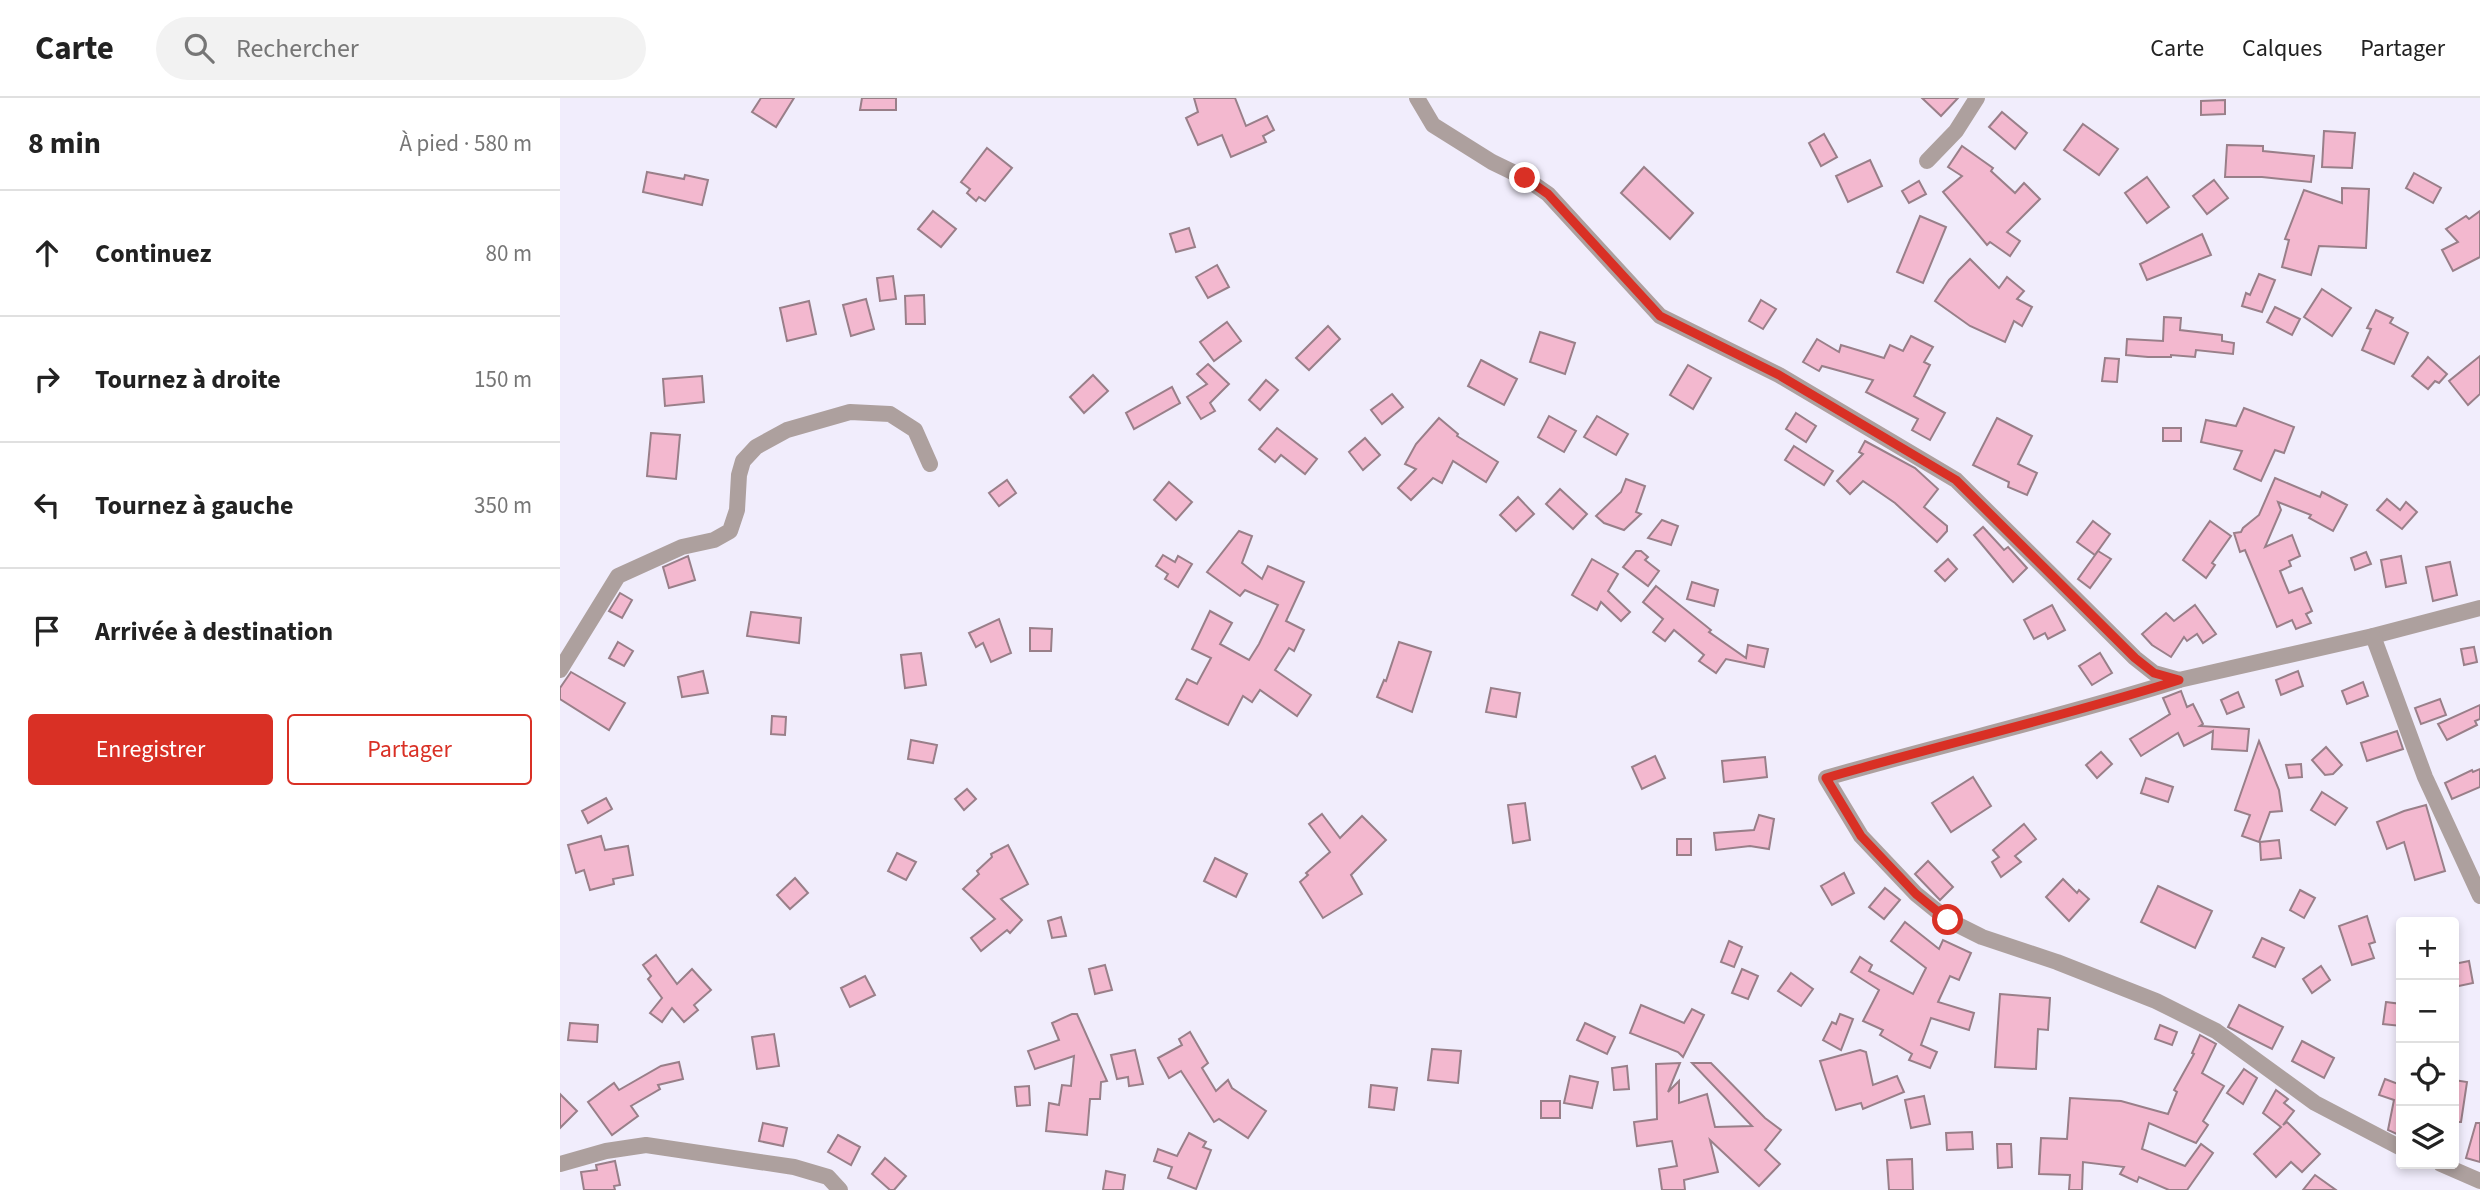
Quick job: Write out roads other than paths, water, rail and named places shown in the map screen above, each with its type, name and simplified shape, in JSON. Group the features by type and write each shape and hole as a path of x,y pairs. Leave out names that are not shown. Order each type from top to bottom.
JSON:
{"street":[{"path":"1416,98 1433,125 1548,194 1660,316 1779,375 1956,480 2135,658 2154,673 2179,680"},
{"path":"1927,161 1956,131 1977,98"},
{"path":"560,670 618,576 682,547 714,540 730,531 737,510 739,475 743,461 756,447 787,430 849,412 890,414 915,429 930,464"},
{"path":"2396,1144 2315,1104 2216,1031 2156,1001 2057,962 1982,937 1948,920 1916,894 1861,836 1826,778 2116,700 2179,680 2373,636 2480,608"},
{"path":"2373,636 2425,777 2480,896"},
{"path":"560,1164 606,1151 646,1145 794,1167 828,1177 840,1190"},
{"path":"2452,1169 2480,1181"}]}
